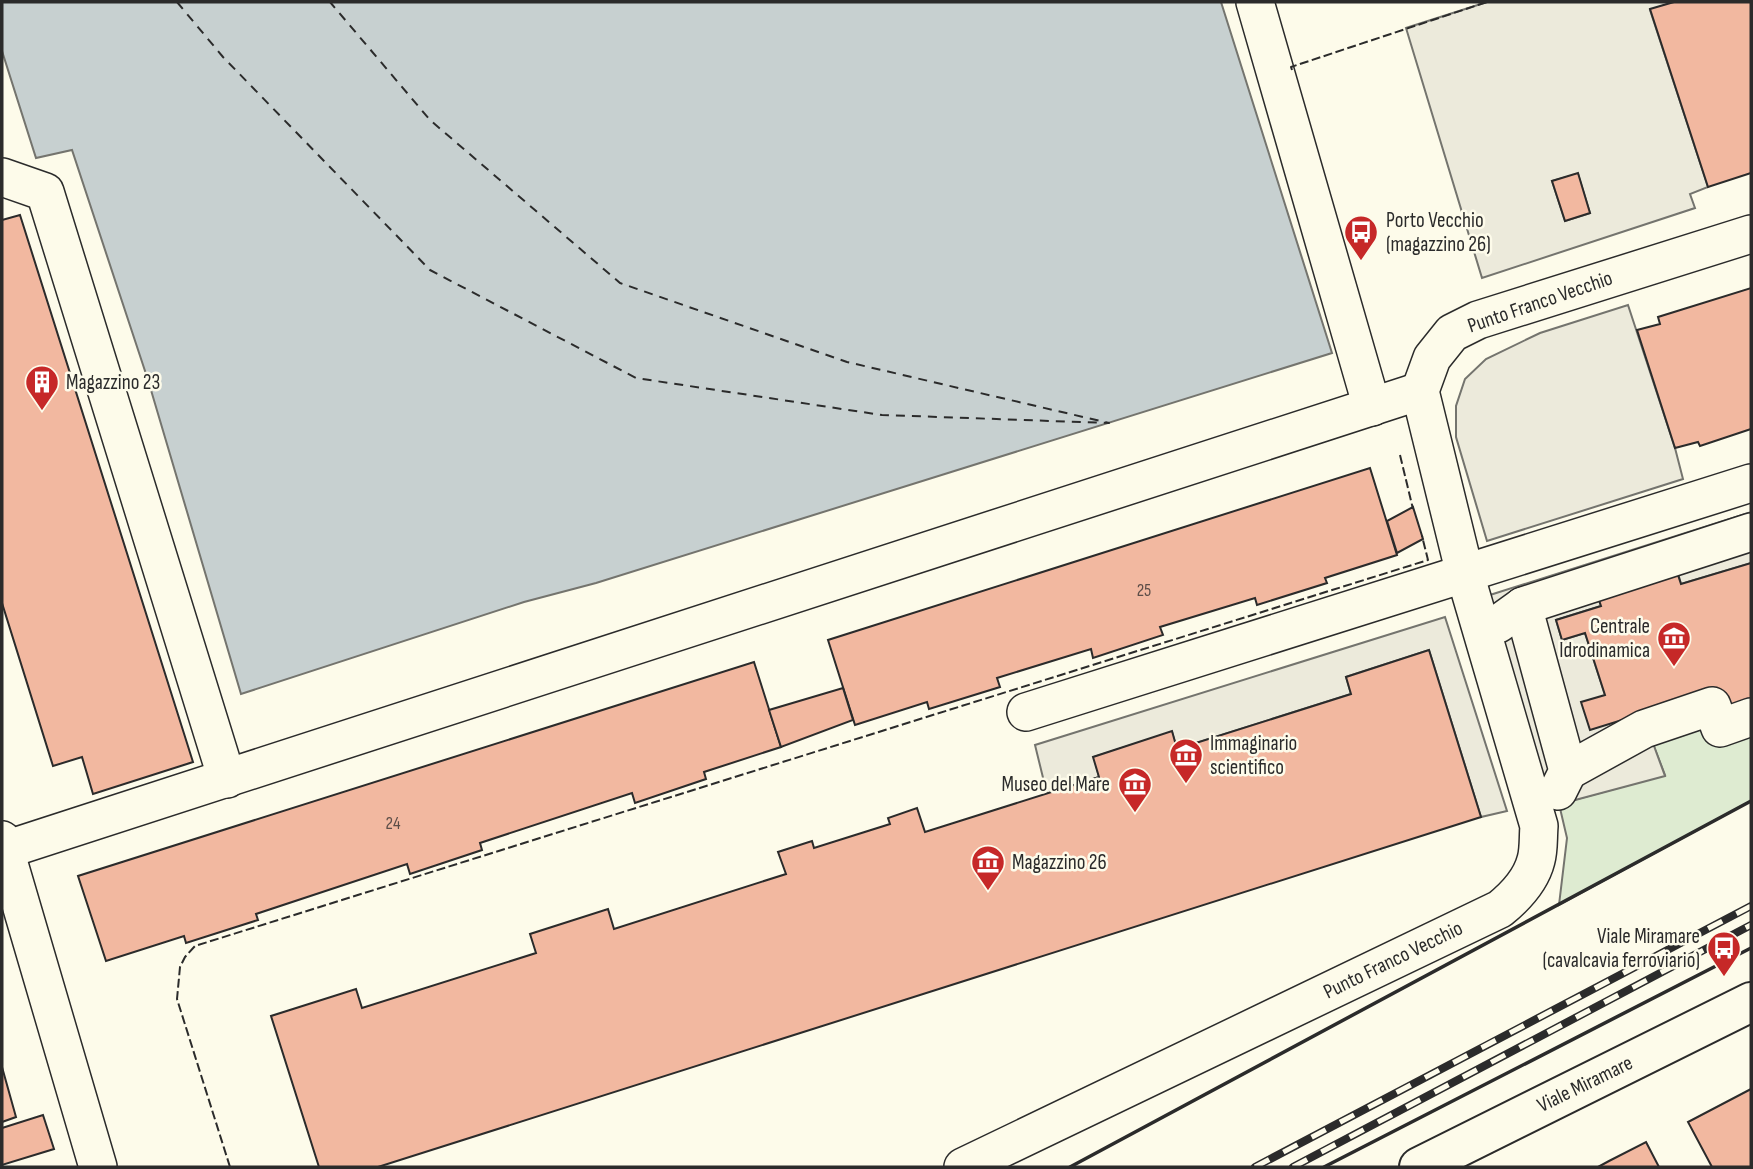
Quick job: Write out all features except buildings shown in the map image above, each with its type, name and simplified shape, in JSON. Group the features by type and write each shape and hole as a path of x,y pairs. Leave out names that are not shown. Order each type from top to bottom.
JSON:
{"main road":[{"name":"Viale Miramare","path":"1419,1167 1751,1002"}],"street":[{"path":"1255,2 1372,407"},
{"path":"2,177 45,192 226,779"},
{"name":"Punto Franco Vecchio","path":"963,1167 1500,909 1516,895 1528,879 1537,859 1539,826 1465,574 1420,391 1432,358 1452,333 1478,320 1751,234"},
{"path":"98,1167 3,845 226,779 1420,391"},
{"path":"1026,712 1751,483"},
{"path":"1568,771 1511,615 1751,532"},
{"path":"1549,807 1568,771 1644,729 1712,706 1720,728 1751,717"}],"green space":[{"path":"1709,713 1751,724 1751,801 1559,905 1567,838 1559,804 1665,775 1649,734"}],"shaded area":[{"path":"2,2 1221,2 1332,353 596,583 524,602 241,694 148,380 72,150 36,158 2,51"},
{"path":"1487,2 1674,2 1650,10 1708,187 1690,194 1695,208 1482,278 1406,28","holes":["1578,174 1590,213 1565,221 1552,181"]},
{"path":"1628,305 1683,479 1487,541 1456,437 1456,406 1465,379 1486,359 1540,333"},
{"path":"1751,512 1751,563 1681,584 1678,573 1598,597 1601,606 1556,620 1562,640 1585,633 1605,695 1635,716 1709,714 1650,735 1665,776 1549,807 1490,595"},
{"path":"1445,617 1507,811 1481,817 1429,650 1346,677 1351,694 1177,749 1172,732 1094,757 1099,777 1047,794 1035,745"}],"ferry route":[{"path":"177,2 223,57 430,270 636,378 882,415 1109,423 847,362 620,283 430,120 330,2"}],"railway":[{"path":"1255,1167 1751,906"},
{"path":"1293,1167 1751,925"}],"fence":[{"path":"1292,70 1291,67 1487,2"},
{"path":"1400,455 1413,509"},
{"path":"230,1167 177,999 180,967 195,946 1428,560 1422,536"}],"wall":[{"path":"1070,1167 1751,801"},
{"path":"1324,1167 1751,948"}],"place":[{"name":"Porto Vecchio (magazzino 26)","path":"1361,262"},
{"name":"Magazzino 23","path":"42,412"},
{"name":"Centrale Idrodinamica","path":"1674,668"},
{"name":"Immaginario scientifico","path":"1186,785"},
{"name":"Museo del Mare","path":"1135,814"},
{"name":"Magazzino 26","path":"988,892"},
{"name":"Viale Miramare (cavalcavia ferroviario)","path":"1724,978"}]}
